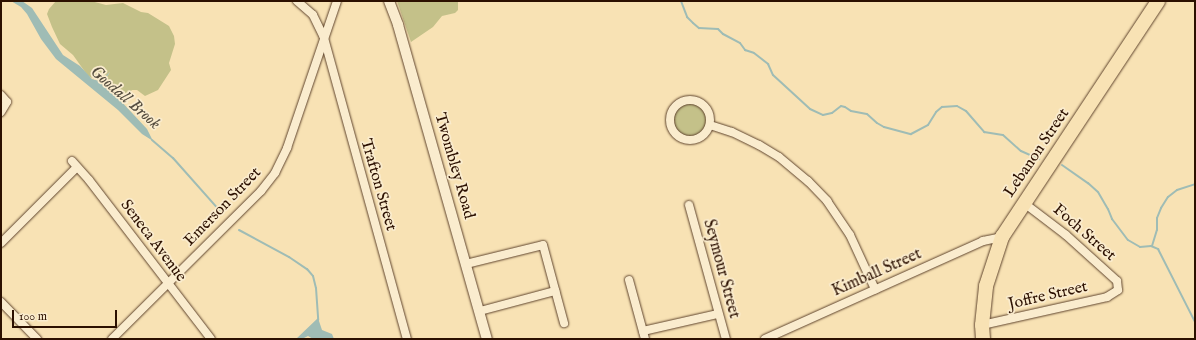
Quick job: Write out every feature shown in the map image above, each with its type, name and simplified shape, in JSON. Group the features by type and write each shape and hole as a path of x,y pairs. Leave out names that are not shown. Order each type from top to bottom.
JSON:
{"highway":[{"name":"Lebanon Street","path":"982,332 986,286 1002,237 1158,1"}],"street":[{"name":"Trafton Street","path":"297,1 313,15 324,38 407,339"},
{"name":"Emerson Street","path":"112,339 261,191 275,173 287,148 337,1"},
{"name":"Twombley Road","path":"389,1 398,25 488,339"},
{"path":"1,95 7,102 1,112"},
{"path":"696,100 707,110 710,125 700,137 693,140 685,140 678,136 673,130 670,123 671,115 674,108 680,102 696,100"},
{"path":"710,125 732,132 759,145 779,157 808,181 827,201 850,235 875,289"},
{"name":"Seneca Avenue","path":"1,243 75,164 211,339"},
{"name":"Foch Street","path":"1024,203 1066,235 1117,281 1118,290"},
{"name":"Seymour Street","path":"690,205 718,314 726,339"},
{"name":"Kimball Street","path":"765,339 983,241 1002,237"},
{"path":"466,264 542,245 564,323"},
{"path":"629,280 644,335 718,314"},
{"name":"Joffre Street","path":"982,332 1107,297 1118,290"},
{"path":"480,311 555,291"},
{"path":"1,302 37,339"}],"shaded area":[{"path":"56,1 91,1 106,5 123,3 141,12 148,13 169,26 174,36 175,44 169,63 171,70 158,90 145,96 137,90 132,90 121,100 105,84 104,81 110,72 99,81 88,76 73,55 60,44 52,27 47,14 49,9"},
{"path":"397,1 458,1 458,10 455,13 442,16 433,27 411,42"},
{"path":"687,104 693,104 703,111 706,120 705,126 699,133 693,136 687,136 677,129 674,123 674,117 681,107"}],"water":[{"path":"11,1 22,1 32,8 63,55 80,66 92,79 99,81 110,72 104,81 105,84 147,129 153,141 142,134 118,110 56,59 41,39 27,14 21,7"},
{"path":"318,318 322,330 332,334 334,339 313,339 308,336 302,339 296,339"}],"waterway":[{"path":"681,1 687,17 699,28 718,29 723,34 740,43 745,50 754,53 768,64 773,75 810,109 823,115 832,113 841,106 851,111 867,114 884,127 911,134 928,125 936,112 942,107 957,106 966,111 984,132 1003,135 1021,151 1039,159"},
{"name":"Goodall Brook","path":"152,140 173,158 220,211"},
{"path":"1062,165 1088,183 1098,192 1112,219 1128,240 1140,247 1151,246 1158,249 1195,322"},
{"path":"1152,246 1157,230 1157,218 1168,197 1177,190 1195,184"},
{"name":"Goodall Brook","path":"239,230 289,257 307,269 313,276 316,288 318,320"}]}
